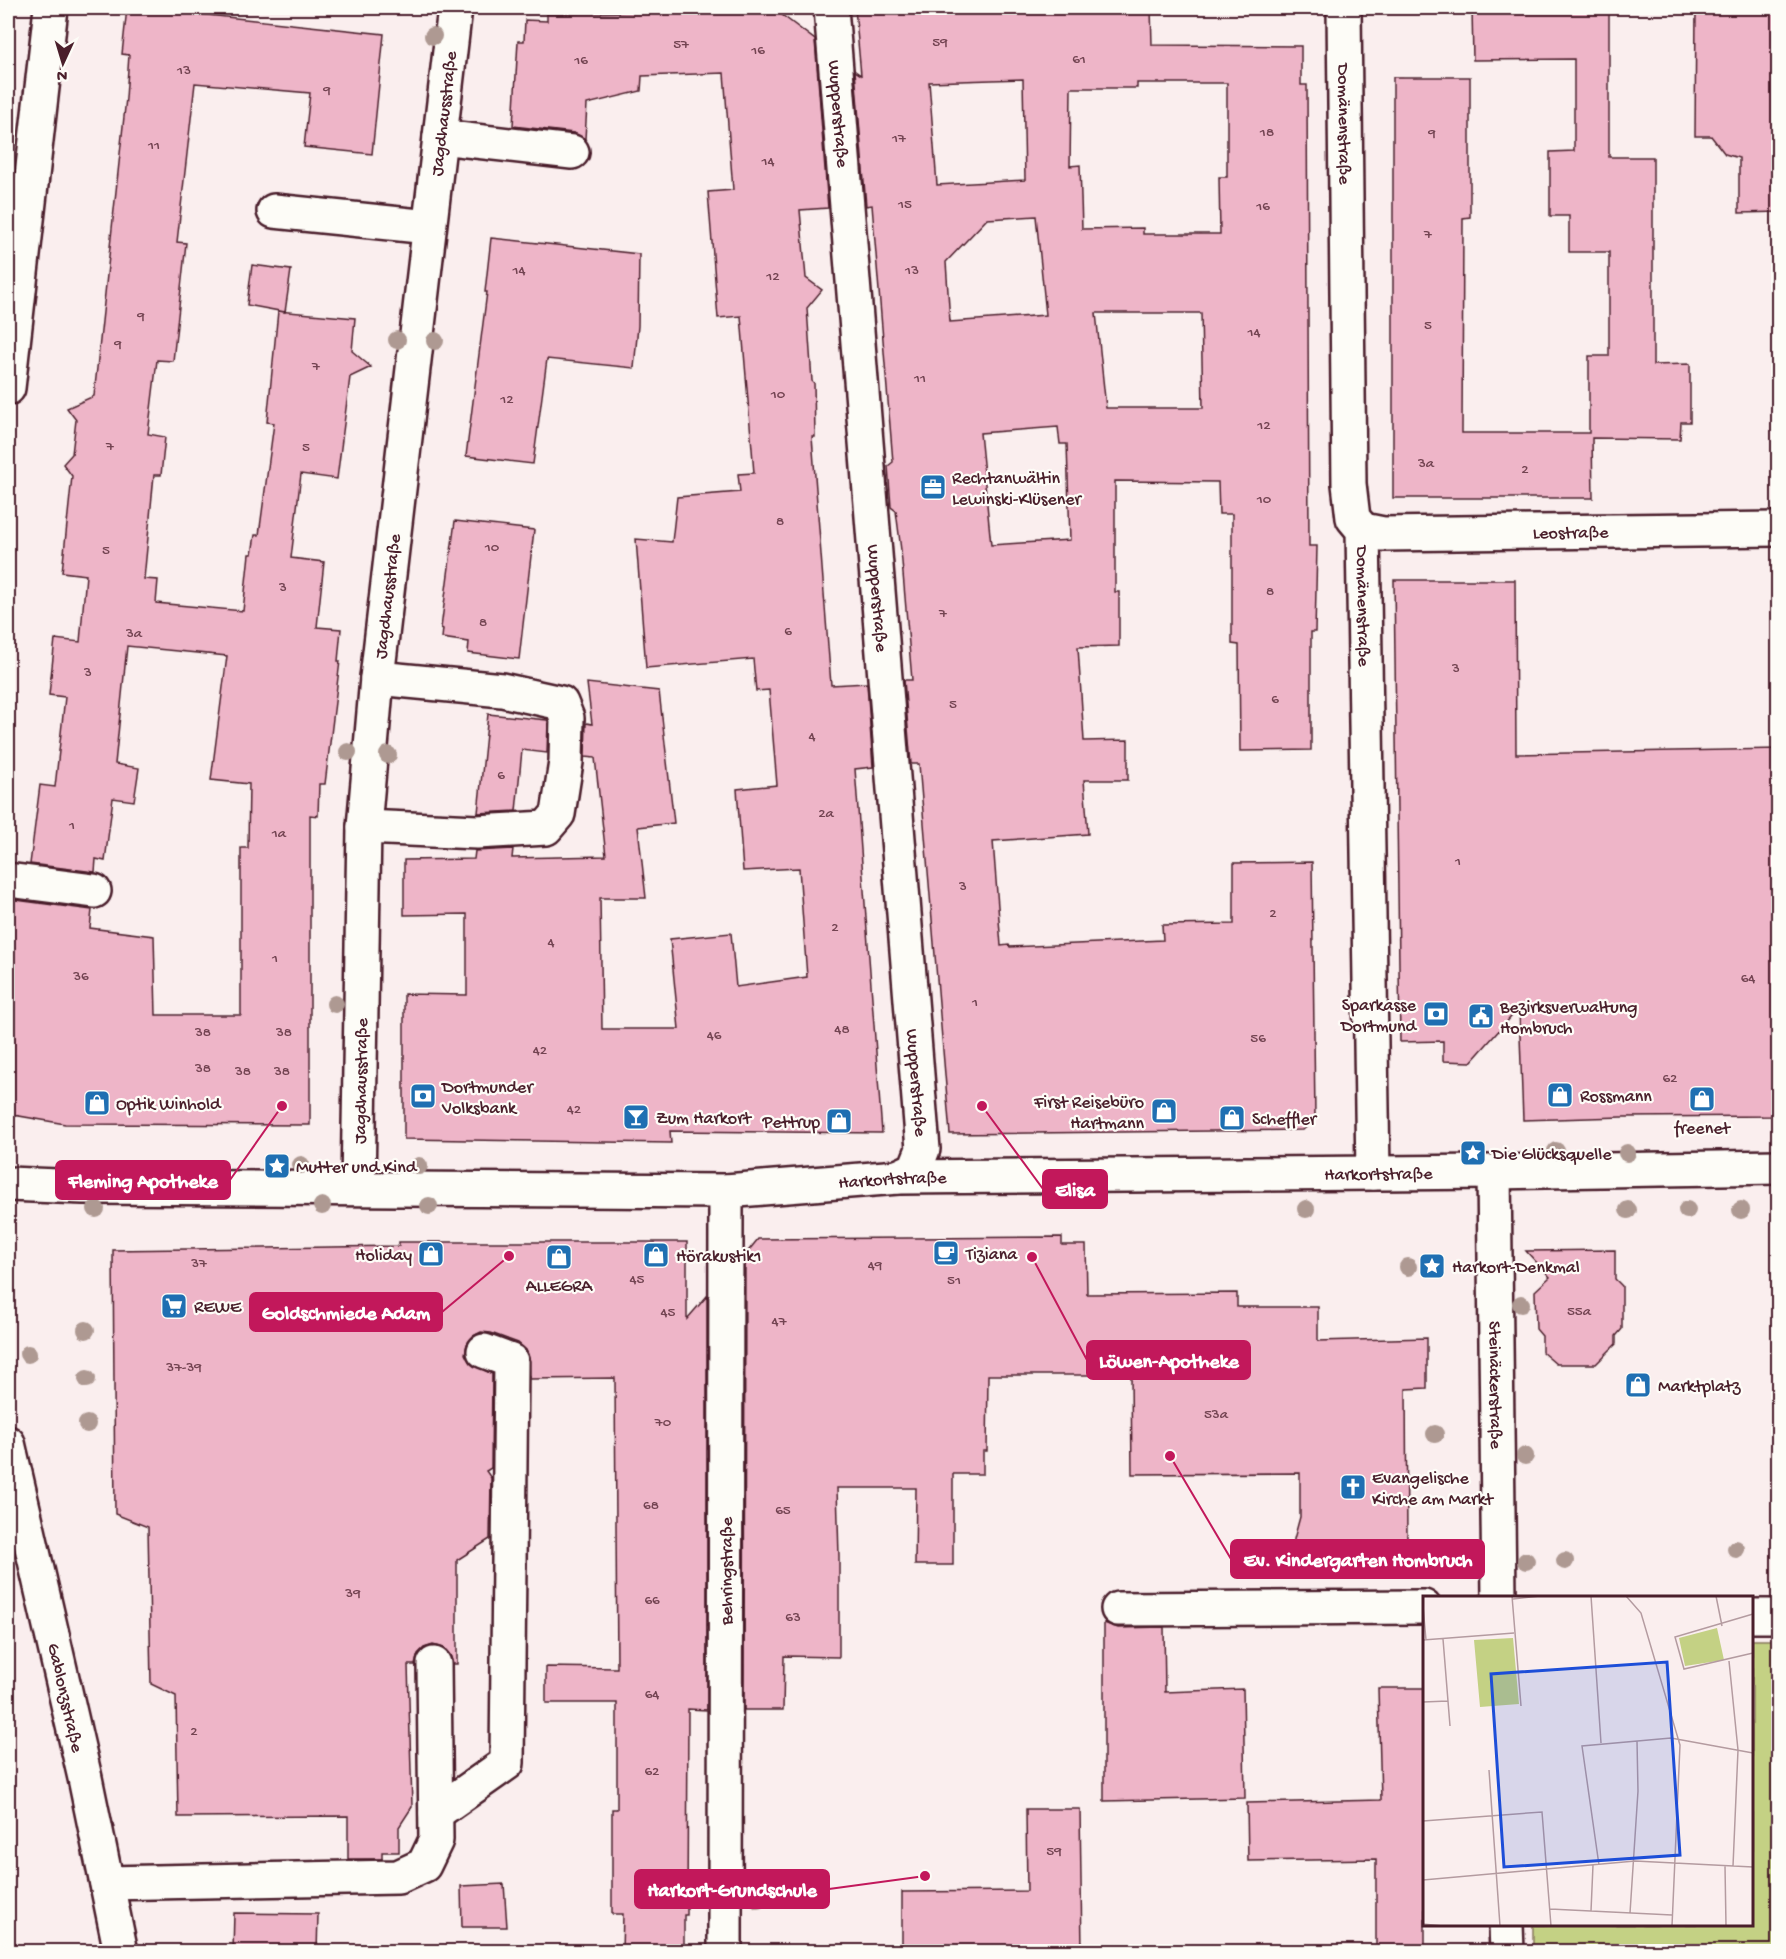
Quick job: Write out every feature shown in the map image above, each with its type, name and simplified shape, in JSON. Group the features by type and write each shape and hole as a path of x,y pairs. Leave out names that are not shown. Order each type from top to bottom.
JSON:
{"street":[{"path":"8,388 51,8"},
{"name":"Jagdhausstraße","path":"358,1187 364,827 377,678 455,8"},
{"name":"Wupperstraße","path":"831,8 922,1149 915,1169 898,1177"},
{"name":"Domänenstraße","path":"1344,8 1349,484 1353,518 1363,530 1373,1173"},
{"path":"440,137 572,152"},
{"path":"274,211 429,227"},
{"name":"Leostraße","path":"1363,530 1383,534 1779,529"},
{"path":"364,827 477,832 546,828 558,814 566,762 567,718 561,703 502,690 377,678"},
{"path":"8,880 94,891"},
{"name":"Harkortstraße","path":"8,1184 83,1187 726,1191 898,1177 1779,1167"},
{"name":"Steinäckerstraße","path":"1494,1172 1499,1596"},
{"name":"Behringstraße","path":"725,1952 726,1191"},
{"path":"436,1813 507,1763 511,1361 484,1351"},
{"name":"Gablonzstraße","path":"8,1443 20,1554 85,1778 121,1952"},
{"path":"1118,1609 1423,1607"},
{"path":"1753,1616 1779,1616"},
{"path":"107,1883 398,1877 424,1865 436,1840 434,1664"},
{"path":"1506,1926 1507,1952"}],"green space":[{"path":"1753,1640 1778,1640 1778,1951 1533,1951 1533,1926 1753,1926"}],"building":[{"path":"127,8 200,8 199,14 384,34 372,154 304,147 310,93 195,83 177,242 186,243 173,361 157,360 148,434 165,437 161,475 154,475 144,579 158,580 156,603 243,611 249,554 252,554 255,535 259,535 274,423 267,422 278,311 355,318 352,351 371,367 350,377 337,479 301,474 291,558 324,562 317,627 341,629 338,661 340,661 325,784 319,784 318,816 310,815 310,1125 65,1124 8,1114 8,899 92,910 90,928 154,936 156,1015 241,1015 241,848 248,848 249,784 211,780 227,656 127,646 115,764 139,768 134,801 113,798 105,861 96,859 95,872 30,864 40,785 55,787 65,697 49,695 55,639 80,642 86,575 62,572 72,476 63,464 72,454 76,420 67,408 94,396 126,98 129,55 122,54"},
{"path":"855,8 1151,8 1152,45 1301,46 1301,85 1307,85 1309,546 1317,546 1315,632 1311,632 1311,750 1240,751 1239,645 1232,644 1232,514 1219,514 1218,482 1115,481 1115,592 1119,592 1119,646 1078,647 1084,741 1128,740 1128,780 1084,780 1088,834 993,841 1001,946 1009,945 1010,947 1163,940 1162,925 1234,924 1234,863 1312,862 1315,1119 1303,1130 950,1134 919,764 911,764 904,680 912,680 901,550 896,511 891,507 888,466 893,462 872,205 866,206 855,71 861,75","holes":["1023,79 1025,180 937,185 929,82","1137,83 1227,83 1227,177 1219,177 1220,234 1143,234 1143,228 1082,229 1080,165 1070,166 1071,88 1137,88","1036,216 1046,315 950,322 946,262 987,219","1096,313 1201,313 1203,408 1106,408","1058,427 1060,444 1067,444 1070,540 991,545 980,433"]},
{"path":"1472,8 1609,8 1609,157 1653,157 1653,365 1690,364 1690,422 1681,422 1680,439 1592,438 1593,498 1393,498 1393,77 1470,77 1470,217 1463,218 1462,433 1589,433 1589,356 1609,356 1609,252 1569,252 1569,216 1550,216 1550,152 1574,151 1574,59 1473,60"},
{"path":"1696,8 1779,8 1779,212 1739,213 1739,158 1725,154 1711,136 1695,136"},
{"path":"774,9 815,40 828,208 800,210 806,278 822,290 807,308 812,381 814,383 815,437 812,437 831,685 867,683 873,767 855,769 882,1133 670,1131 671,1143 404,1139 404,994 467,995 467,914 404,915 404,860 474,859 475,851 513,849 512,858 606,856 595,758 585,757 586,723 592,724 587,683 659,691 674,823 638,827 646,898 600,898 602,1029 679,1029 670,939 731,933 736,987 807,977 799,868 743,871 737,789 777,785 769,690 756,691 753,659 646,668 636,539 672,542 677,497 740,492 738,474 754,473 741,316 718,318 708,192 733,190 724,73 642,76 641,91 587,104 585,139 574,133 513,126 518,41 524,41 525,20 547,21 547,14"},
{"path":"491,238 639,254 638,326 634,368 547,359 533,464 466,456 487,292 485,292"},
{"path":"252,265 291,270 285,312 247,305"},
{"path":"455,521 534,530 519,659 468,653 469,642 442,638 443,629 441,628"},
{"path":"1394,580 1515,580 1516,754 1779,749 1779,1116 1523,1120 1519,1008 1471,1062 1443,1061 1443,1041 1400,1042"},
{"path":"488,714 548,721 547,753 522,750 516,811 478,813"},
{"path":"1062,1237 1062,1245 1086,1245 1087,1294 1237,1293 1237,1307 1318,1307 1318,1341 1427,1338 1427,1388 1406,1389 1407,1543 1386,1545 1374,1560 1363,1565 1350,1565 1331,1557 1314,1569 1299,1559 1294,1549 1294,1539 1300,1517 1300,1473 1132,1474 1131,1375 988,1375 987,1451 983,1451 983,1474 953,1474 953,1565 915,1565 916,1488 837,1488 839,1657 784,1656 783,1710 744,1710 745,1255 758,1239"},
{"path":"399,1242 687,1242 687,1319 707,1296 707,1710 688,1709 687,1915 684,1915 684,1952 622,1952 623,1914 612,1914 612,1809 617,1809 617,1703 546,1703 546,1667 617,1668 615,1378 530,1379 530,1361 526,1350 518,1343 491,1333 481,1332 473,1336 467,1344 465,1354 470,1363 492,1374 491,1468 486,1471 491,1478 490,1539 457,1560 457,1664 453,1664 444,1648 433,1645 424,1648 418,1654 415,1665 408,1665 412,1807 399,1827 399,1852 382,1852 382,1859 348,1859 348,1816 178,1817 176,1696 151,1684 148,1527 115,1514 113,1250 399,1246"},
{"path":"1615,1250 1615,1279 1622,1286 1622,1329 1616,1336 1616,1344 1596,1364 1556,1364 1542,1352 1542,1336 1536,1329 1535,1291 1550,1277 1526,1251"},
{"path":"1104,1623 1118,1628 1164,1627 1165,1692 1243,1689 1245,1798 1104,1801"},
{"path":"1378,1688 1423,1688 1423,1926 1425,1926 1425,1952 1376,1952 1376,1859 1248,1861 1247,1803 1381,1800"},
{"path":"1026,1809 1080,1809 1082,1952 902,1952 902,1892 1027,1891"},
{"path":"504,1884 507,1927 462,1927 461,1886"},
{"path":"234,1913 318,1914 317,1952 233,1952"}],"place":[{"name":"Rechtanwältin Lewinski-Klüsener","path":"933,487"},
{"name":"Sparkasse Dortmund","path":"1436,1014"},
{"name":"Bezirksverwaltung Hombruch","path":"1481,1016"},
{"name":"Rossmann","path":"1560,1095"},
{"name":"Dortmunder Volksbank","path":"423,1096"},
{"name":"freenet","path":"1702,1099"},
{"name":"Optik Winhold","path":"97,1103"},
{"name":"Fleming Apotheke","path":"282,1106"},
{"name":"Elisa","path":"982,1106"},
{"name":"First Reisebüro Hartmann","path":"1164,1111"},
{"name":"Zum Harkort","path":"636,1117"},
{"name":"Scheffler","path":"1232,1118"},
{"name":"Pettrup","path":"839,1121"},
{"name":"Die Glücksquelle","path":"1473,1153"},
{"name":"Mutter und Kind","path":"277,1166"},
{"name":"Tiziana","path":"946,1253"},
{"name":"Holiday","path":"431,1254"},
{"name":"Hörakustik1","path":"656,1255"},
{"name":"Goldschmiede Adam","path":"509,1256"},
{"name":"ALLEGRA","path":"559,1257"},
{"name":"Löwen-Apotheke","path":"1032,1257"},
{"name":"Harkort-Denkmal","path":"1432,1266"},
{"name":"REWE","path":"174,1306"},
{"name":"Marktplatz","path":"1638,1385"},
{"name":"Ev. Kindergarten Hombruch","path":"1170,1456"},
{"name":"Evangelische Kirche am Markt","path":"1353,1487"},
{"name":"Harkort-Grundschule","path":"925,1876"}]}
